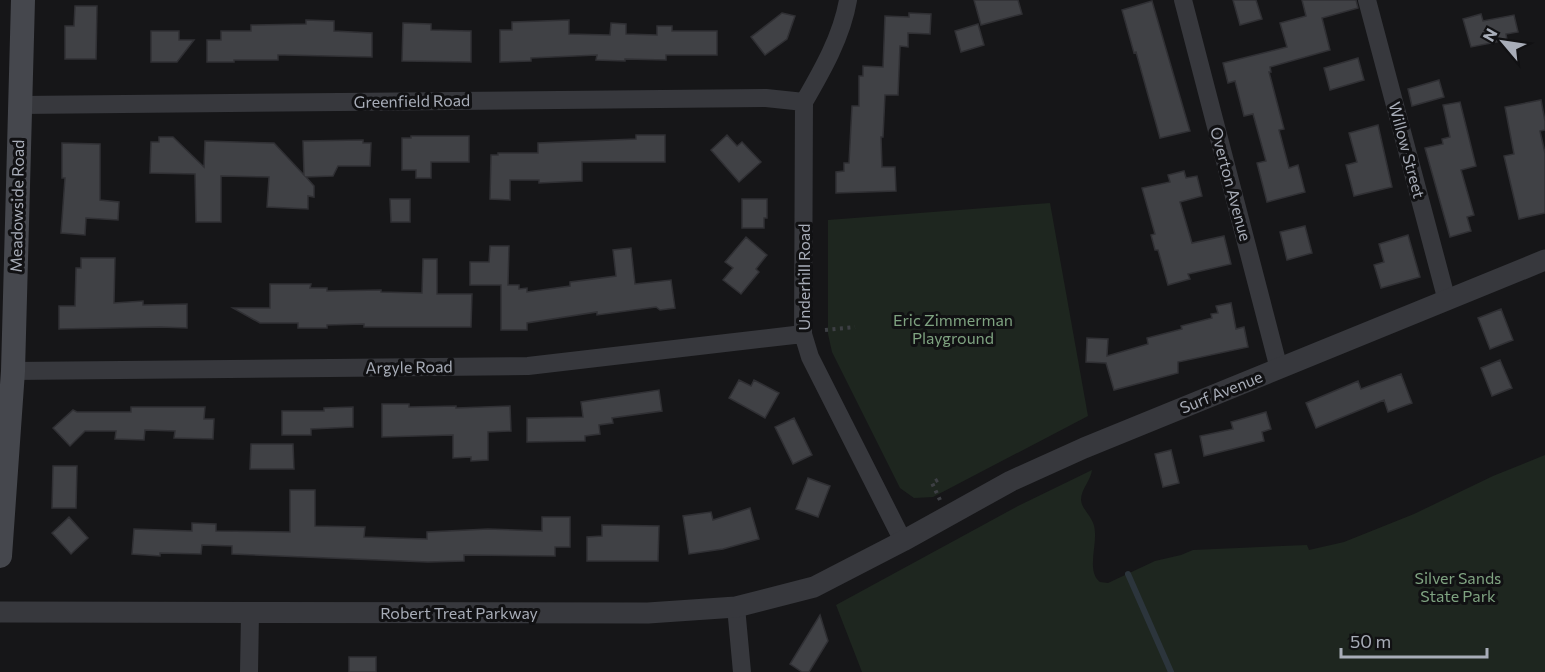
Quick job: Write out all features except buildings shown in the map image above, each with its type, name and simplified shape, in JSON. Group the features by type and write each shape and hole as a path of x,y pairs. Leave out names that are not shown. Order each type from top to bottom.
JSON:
{"main road":[{"name":"Meadowside Road","path":"0,555 13,371 23,0"}],"street":[{"path":"804,102 821,73 839,30 848,0"},
{"name":"Overton Avenue","path":"1183,0 1279,369"},
{"name":"Willow Street","path":"1367,0 1447,301"},
{"name":"Greenfield Road","path":"19,105 754,98 804,102"},
{"name":"Underhill Road","path":"804,102 803,334 810,357 903,541"},
{"name":"Surf Avenue","path":"903,541 1011,481 1063,458 1545,260"},
{"name":"Argyle Road","path":"13,371 528,366 803,334"},
{"name":"Robert Treat Parkway","path":"0,612 648,613 736,608 814,587 903,541"},
{"path":"736,608 742,672"},
{"path":"249,672 250,614"}],"path":[{"path":"825,330 855,327"},
{"path":"940,501 932,483 941,478"}],"green space":[{"name":"Eric Zimmerman Playground","path":"1050,203 1088,416 933,497 914,498 900,488 832,352 828,334 828,220"},
{"name":"Silver Sands State Park","path":"1545,455 1545,672 862,672 836,605 1018,506 1092,470 1081,500 1094,527 1094,572 1100,582 1108,583 1155,561 1193,550 1307,545 1309,550 1344,542 1414,514 1493,476"}],"waterway":[{"path":"1128,574 1171,672"}]}
